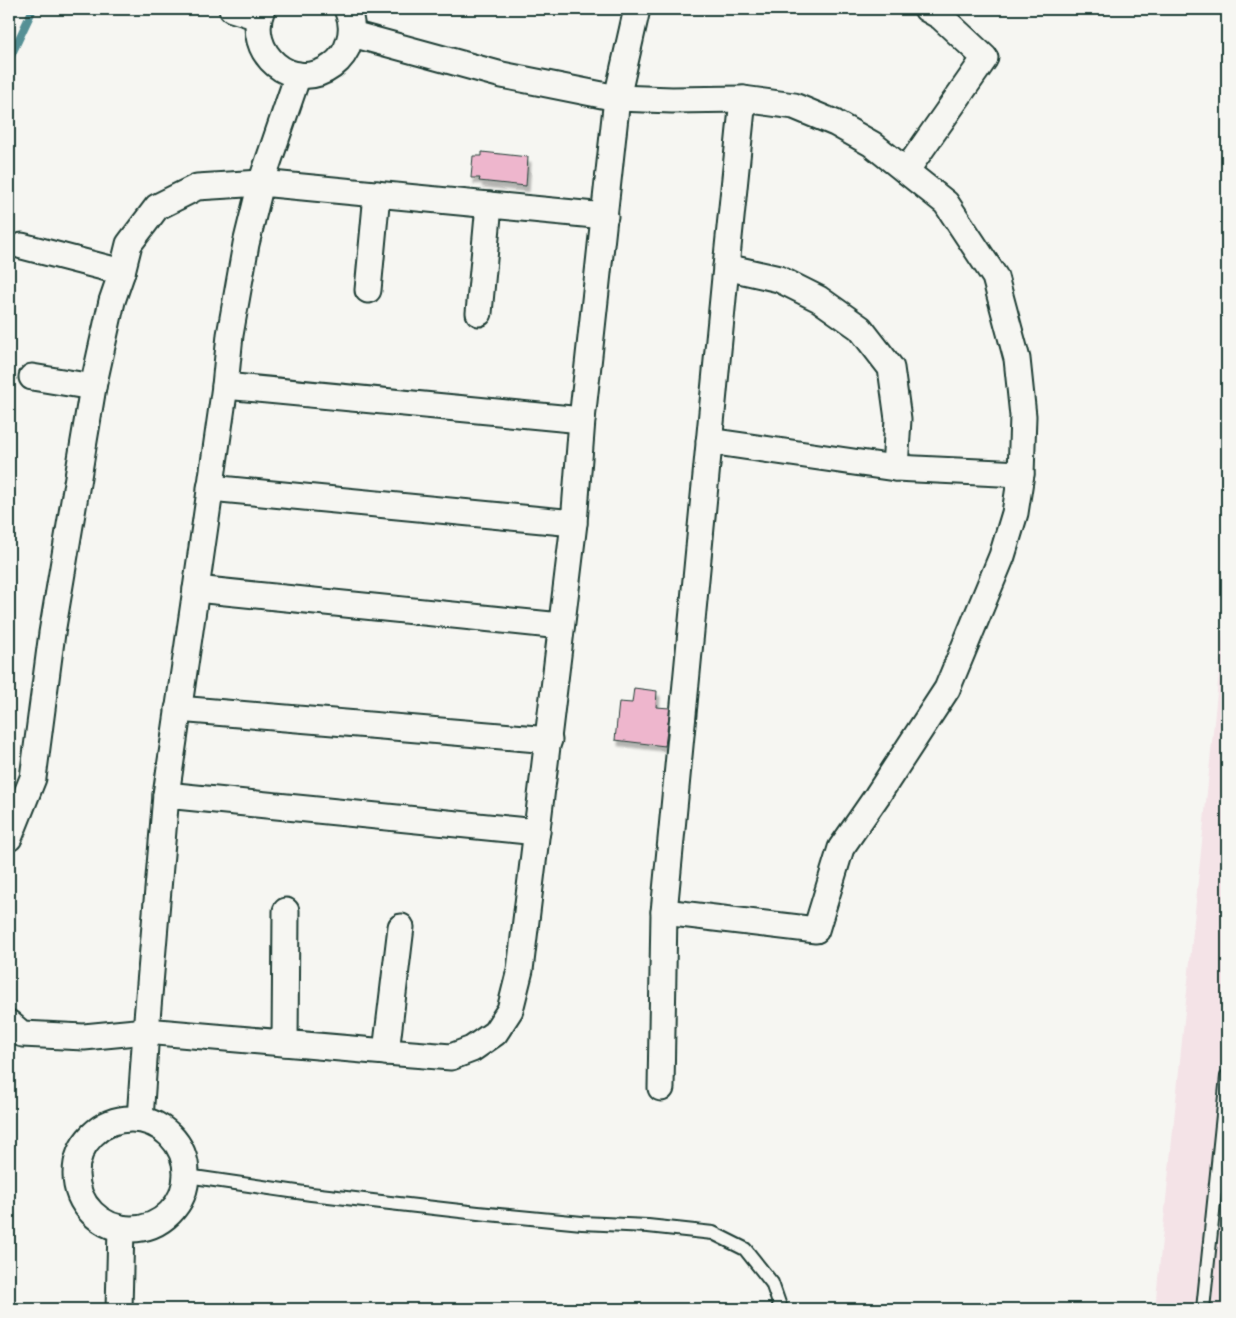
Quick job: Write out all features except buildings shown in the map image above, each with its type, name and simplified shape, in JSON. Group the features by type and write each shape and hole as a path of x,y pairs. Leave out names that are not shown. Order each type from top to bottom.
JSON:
{"street":[{"path":"232,9 260,13 257,32 262,48 270,61 284,70 298,75 313,75 327,70 339,60 348,48 352,34 351,18 347,9"},
{"path":"9,1023 22,1034 84,1037 146,1031 451,1057 472,1049 495,1033 510,1010 520,970 574,523 582,420 617,98 637,9"},
{"path":"906,171 985,58 937,12"},
{"path":"352,34 502,75 617,98 672,100 743,99 794,106 835,123 872,144 946,203 995,277 1017,358 1023,416 1021,474 1015,513 1002,556 947,689 842,848 816,930 664,912"},
{"path":"140,1119 166,794 225,386 230,335 246,244 261,183 298,75"},
{"path":"661,1088 664,912 743,99"},
{"path":"9,838 33,778 52,633 93,387 112,302 129,244 156,207 197,188 261,183 605,216"},
{"path":"368,290 377,194"},
{"path":"479,313 489,205"},
{"path":"22,246 122,272"},
{"path":"726,267 779,279 819,299 860,328 891,368 898,419 895,468"},
{"path":"32,377 93,387"},
{"path":"225,386 582,420"},
{"path":"709,441 895,468 1021,474"},
{"path":"210,488 574,523"},
{"path":"196,589 561,626"},
{"path":"178,709 548,740"},
{"path":"166,794 537,832"},
{"path":"285,1043 286,911"},
{"path":"386,1052 401,927"},
{"path":"140,1119 155,1124 168,1133 178,1145 185,1160 187,1176 183,1194 173,1210 158,1222 140,1228 121,1228 105,1223 91,1213 81,1198 76,1182 76,1165 81,1148 92,1134 106,1124 122,1120 140,1119"},
{"path":"119,1309 121,1228"}],"lane":[{"path":"1203,1309 1227,1076"},
{"path":"187,1176 311,1194 478,1213 713,1233 744,1249 772,1283 781,1309"}],"shaded area":[{"path":"1227,593 1227,1309 1155,1309"}],"waterway":[{"path":"9,60 33,9"}]}
